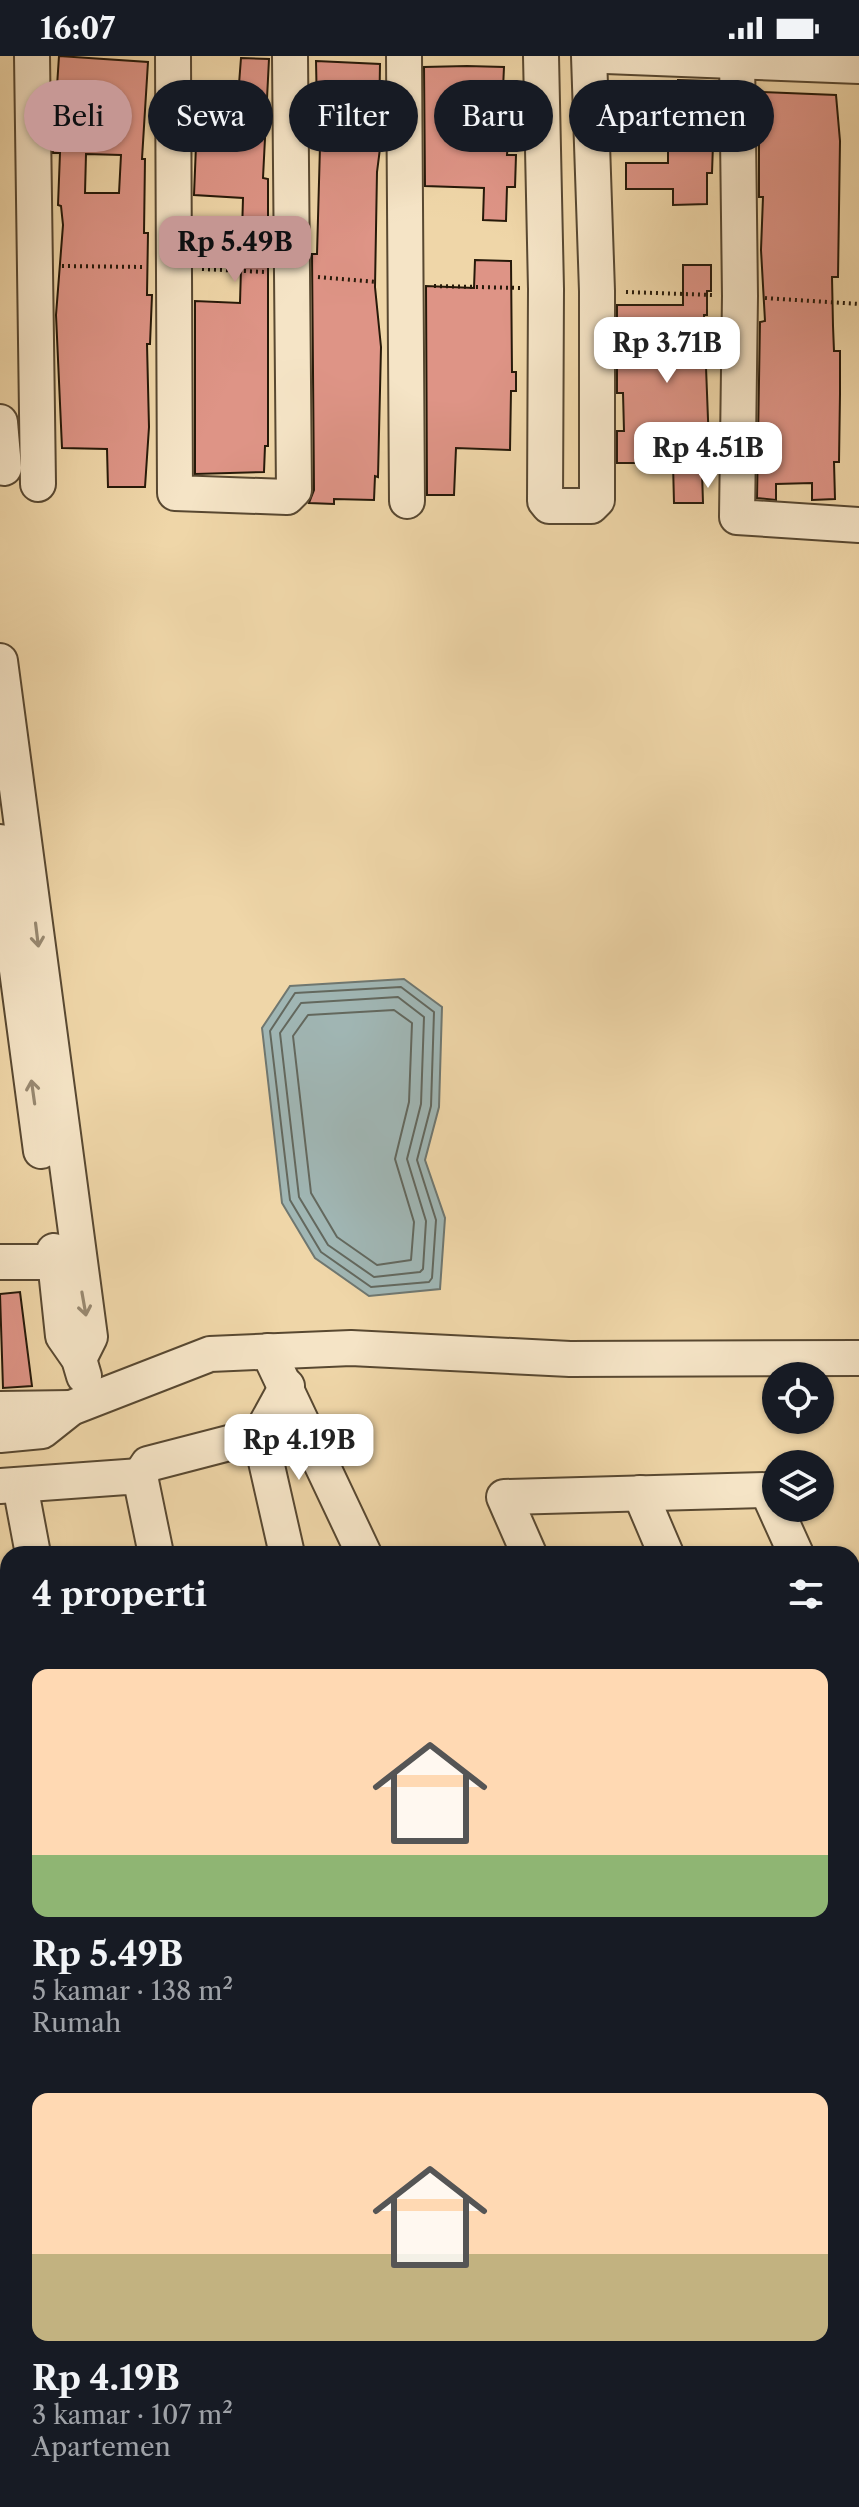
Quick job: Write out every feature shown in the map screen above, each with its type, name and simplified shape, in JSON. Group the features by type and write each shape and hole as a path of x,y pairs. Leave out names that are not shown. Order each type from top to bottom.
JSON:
{"street":[{"path":"32,56 38,484"},
{"path":"173,56 175,493 287,497 294,490 290,56"},
{"path":"404,56 407,501"},
{"path":"541,56 546,289 545,501 549,506 591,506 597,500 597,291 589,56"},
{"path":"606,56 859,66"},
{"path":"737,59 740,296 737,517 859,525"},
{"path":"0,422 4,468"},
{"path":"0,661 50,1132 55,1262 63,1336 79,1359"},
{"path":"0,842 50,1132 90,1337 79,1359 81,1404"},
{"path":"0,1262 55,1262"},
{"path":"0,1435 42,1431 81,1404 210,1354 351,1348 570,1359 859,1358"},
{"path":"268,1351 360,1546"},
{"path":"285,1546 260,1435 287,1386"},
{"path":"0,1409 81,1404"},
{"path":"154,1546 140,1476 148,1464 260,1435"},
{"path":"30,1546 10,1485 140,1476"},
{"path":"525,1546 504,1497 767,1490 792,1546"},
{"path":"640,1493 663,1546"}],"water":[{"path":"404,979 442,1007 439,1107 425,1160 445,1218 440,1289 369,1296 315,1258 282,1203 262,1028 290,986"}],"building":[{"path":"59,56 148,62 142,159 145,159 144,233 148,233 147,295 152,295 150,344 147,344 149,427 145,487 108,487 107,449 62,448 56,315 63,225 61,206 58,205 60,153 53,152 132,152 132,80 58,80","holes":["86,154 121,155 119,193 85,193"]},
{"path":"241,58 269,59 268,80 239,80"},
{"path":"316,61 380,64 380,80 316,80"},
{"path":"424,67 504,67 503,80 434,80 434,152 507,152 507,155 516,155 515,187 507,187 506,221 483,220 484,188 425,186"},
{"path":"774,93 836,95 840,141 838,277 832,277 834,351 840,351 840,394 839,462 834,462 835,499 812,500 812,483 776,484 776,500 757,498 760,322 765,321 761,250 763,197 759,197 759,152 774,152"},
{"path":"196,152 264,152 263,178 268,179 268,446 265,446 264,472 195,474 195,301 240,303 243,198 194,195"},
{"path":"320,152 380,152 375,287 381,347 378,477 375,476 374,500 334,499 334,504 309,503 314,490 312,254 317,254"},
{"path":"668,152 713,152 712,173 707,173 707,204 673,205 673,189 626,189 626,163 668,163"},
{"path":"475,260 511,261 512,372 516,372 516,391 511,391 510,450 456,448 454,495 427,495 426,286 474,288"},
{"path":"683,265 711,265 711,291 707,291 707,315 704,315 710,471 702,471 703,503 674,503 673,463 617,463 617,431 624,431 623,393 617,393 617,305 683,305"},
{"path":"20,1292 32,1386 3,1388 0,1294"}]}
